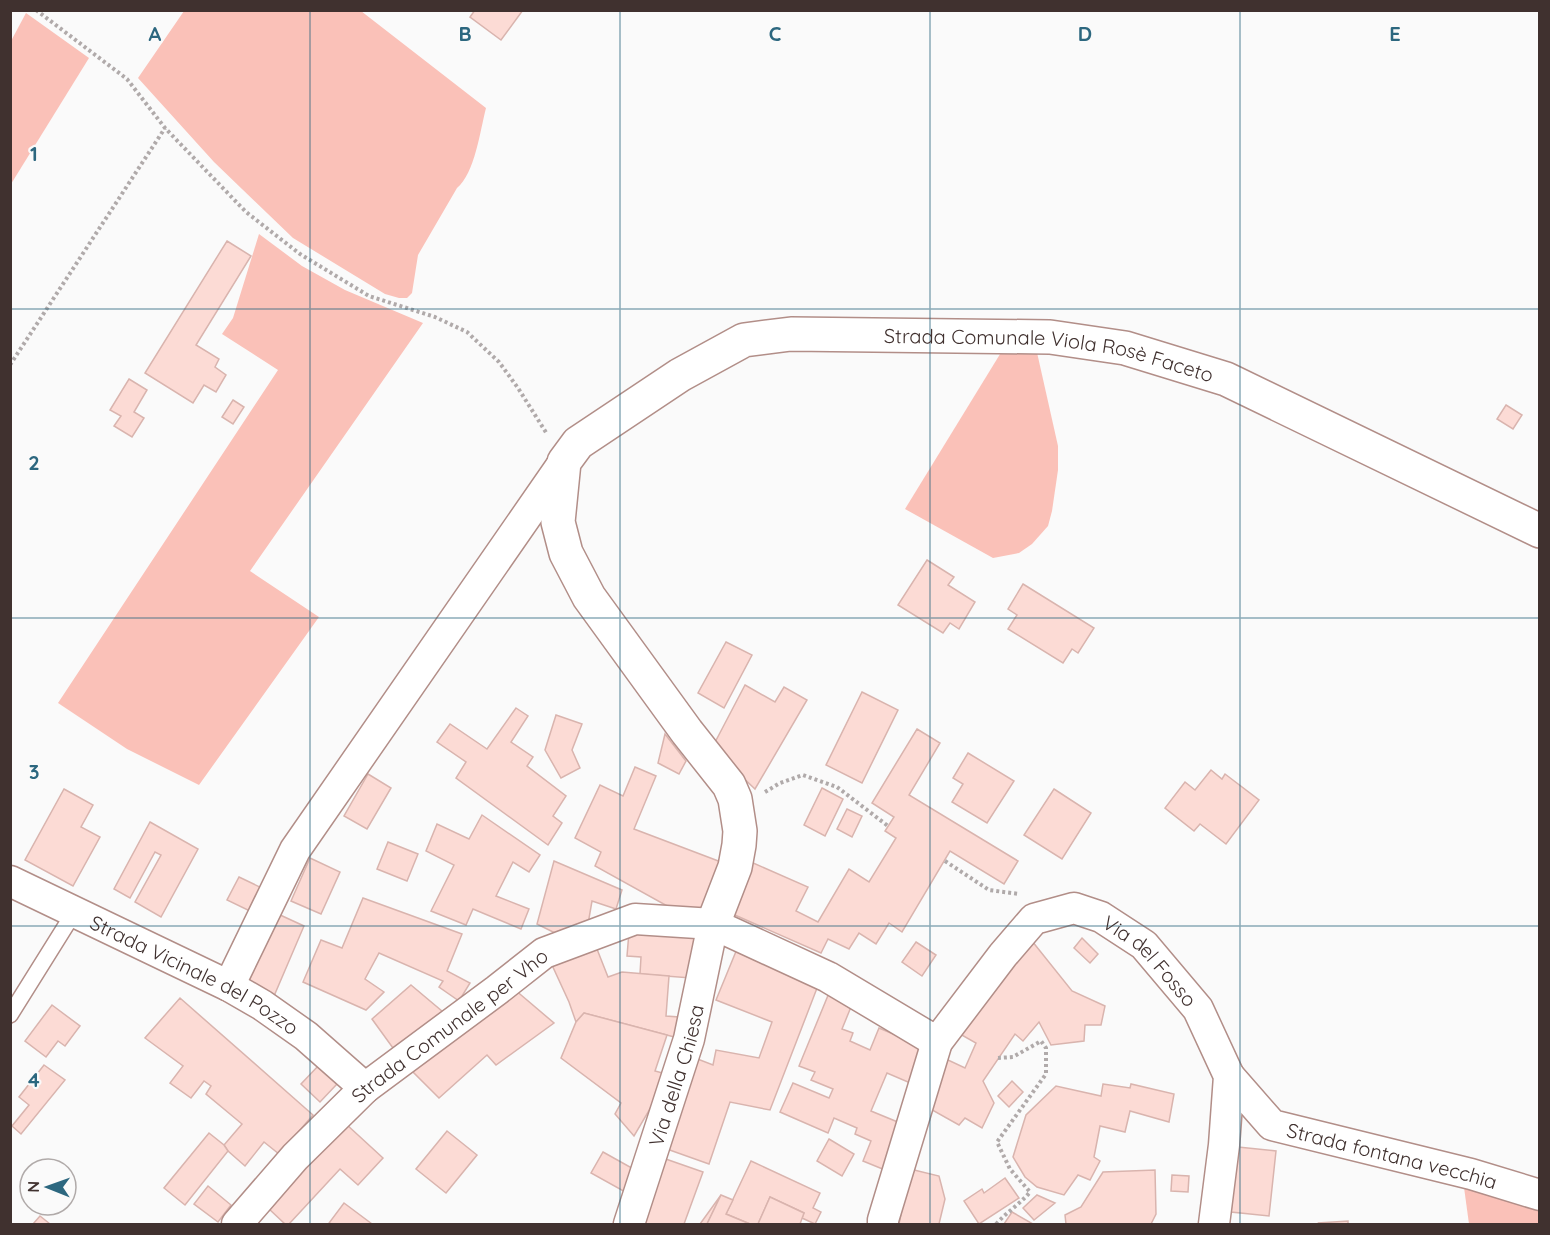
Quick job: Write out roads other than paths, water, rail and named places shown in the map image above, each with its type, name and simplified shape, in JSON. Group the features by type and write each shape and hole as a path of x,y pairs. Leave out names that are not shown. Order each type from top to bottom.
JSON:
{"street":[{"name":"Strada Comunale Viola Rosè Faceto","path":"564,462 578,443 680,375 744,340 791,334 1050,337 1125,348 1226,379 1539,531"},
{"path":"564,462 558,522 566,553 577,577 687,732 729,785 735,799 740,831 739,845 735,867 713,924 828,977 937,1041"},
{"path":"229,986 295,850 564,462"},
{"name":"Strada Vicinale del Pozzo","path":"10,881 229,986 262,1005 306,1036 365,1088"},
{"name":"Via del Fosso","path":"884,1224 883,1220 937,1041 1003,955 1034,919 1074,908 1101,917 1143,945 1198,1009 1229,1076 1224,1145 1214,1224"},
{"name":"Strada Comunale per Vho","path":"237,1224 295,1157 365,1088 544,953 635,919 713,924"},
{"name":"Via della Chiesa","path":"629,1224 689,1039 713,924"},
{"name":"Strada fontana vecchia","path":"1229,1076 1272,1125 1471,1174 1539,1195"}],"lane":[{"path":"10,1015 75,911"}]}
